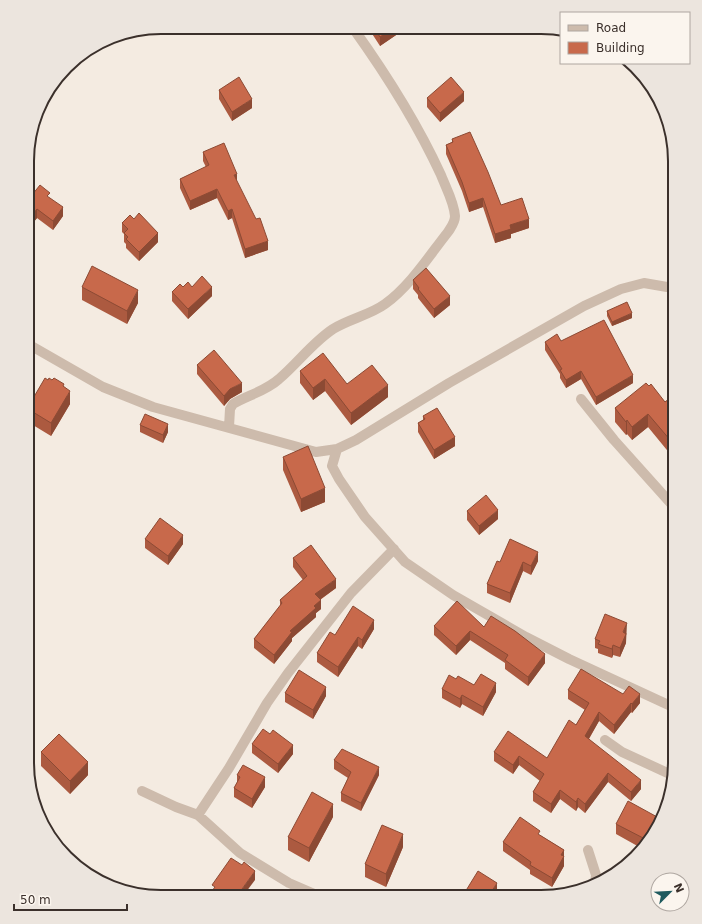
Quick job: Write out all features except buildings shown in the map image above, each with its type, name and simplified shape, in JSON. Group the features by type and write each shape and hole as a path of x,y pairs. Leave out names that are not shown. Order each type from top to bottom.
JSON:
{"street":[{"path":"229,427 230,409 234,404 272,385 314,345 333,330 347,321 368,313 385,304 402,289 448,232 454,222 454,213 448,191 428,146 374,57 357,34"},
{"path":"34,347 103,387 153,406 316,452 337,449 356,440 449,383 584,306 621,289 644,284 668,287"},
{"path":"581,399 668,500"},
{"path":"337,449 332,466 339,479 365,517 405,562 453,595 526,637 576,663 668,705"},
{"path":"198,815 229,768 267,703 288,673 351,593 394,549"},
{"path":"605,740 622,752 668,773"},
{"path":"142,791 176,807 198,815 240,853 289,883 305,890"},
{"path":"588,850 596,878"}]}
